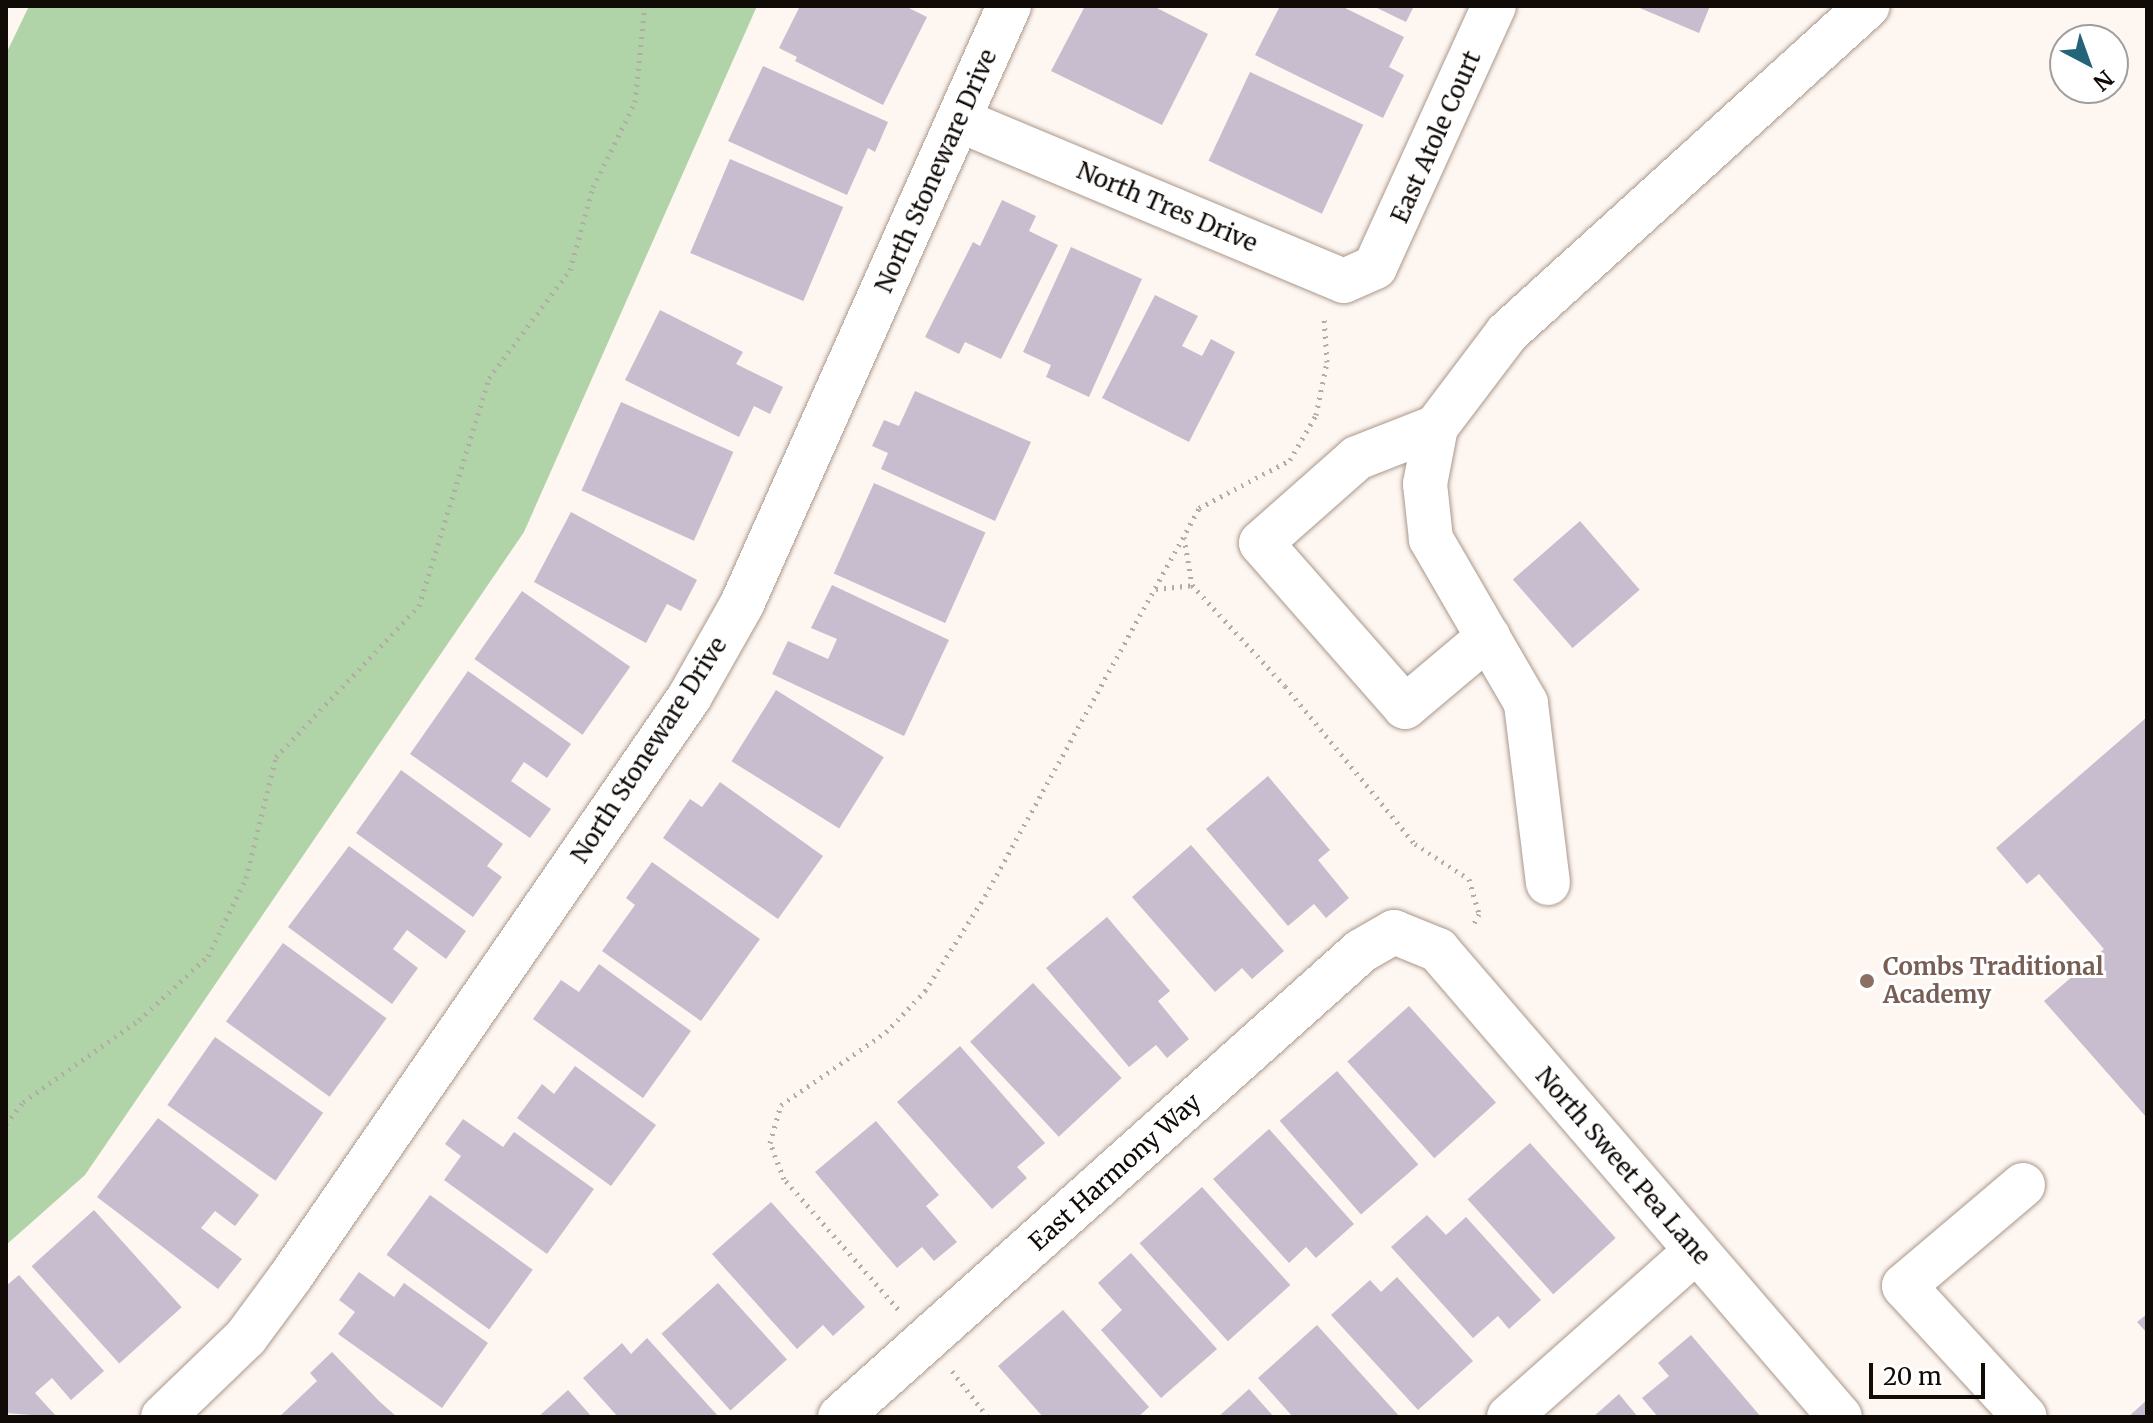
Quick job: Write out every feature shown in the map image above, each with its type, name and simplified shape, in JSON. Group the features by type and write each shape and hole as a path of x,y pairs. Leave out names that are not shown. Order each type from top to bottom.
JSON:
{"street":[{"name":"North Stoneware Drive","path":"163,1417 246,1337 291,1276 690,696 742,604 1009,6"},
{"name":"East Atole Court","path":"1360,274 1494,6"},
{"path":"1548,883 1526,703 1431,539 1425,484 1436,427 1507,333 1868,6"},
{"name":"North Tres Drive","path":"959,120 1360,274"},
{"path":"1436,427 1357,458 1261,543 1405,707 1488,637"},
{"name":"North Sweet Pea Lane","path":"1394,932 1438,950 1840,1417"},
{"name":"East Harmony Way","path":"840,1417 1361,951 1394,932"},
{"path":"2023,1185 1904,1286 2025,1417"},
{"path":"1509,1417 1696,1251"}],"path":[{"path":"6,1124 23,1102 139,1020 208,956 246,878 276,757 419,606 489,378 570,270 593,187 635,102 645,6"},
{"path":"988,1417 927,1341 784,1179 770,1143 781,1105 886,1032 925,991 985,896 1199,508 1290,460 1316,415 1327,362 1321,321 1360,274"},
{"path":"1183,536 1192,585 1285,686 1415,844 1469,879 1479,914 1471,930 1438,950"},
{"path":"1156,589 1192,585"}],"green space":[{"path":"29,6 757,6 524,532 85,1175 6,1245 6,54"}],"building":[{"path":"800,6 905,6 927,17 883,105 795,61 797,57 779,48"},
{"path":"1085,6 1153,6 1208,34 1162,125 1051,71"},
{"path":"1280,6 1341,6 1404,37 1389,67 1404,75 1383,118 1255,55"},
{"path":"1373,6 1414,6 1406,22"},
{"path":"1635,6 1710,6 1699,33"},
{"path":"763,66 888,122 875,152 868,148 847,195 728,141"},
{"path":"1250,72 1363,125 1322,214 1209,161"},
{"path":"730,159 843,207 803,301 690,253"},
{"path":"1002,200 1036,216 1029,231 1058,245 1001,359 965,342 959,354 925,337 973,242 980,246"},
{"path":"1071,247 1142,279 1089,397 1046,377 1051,365 1023,352"},
{"path":"1155,295 1198,316 1182,346 1202,356 1211,339 1235,352 1189,442 1102,398"},
{"path":"660,310 743,352 736,364 783,387 770,414 754,406 739,437 625,380"},
{"path":"915,391 1031,442 995,521 881,469 888,453 872,446 884,420 899,426"},
{"path":"621,402 733,452 694,541 582,491"},
{"path":"874,483 985,533 945,623 834,573"},
{"path":"571,512 697,580 681,611 667,604 646,643 534,582"},
{"path":"1580,521 1640,590 1573,648 1513,579"},
{"path":"832,585 949,640 904,736 772,674 788,641 828,659 837,639 811,628"},
{"path":"522,591 630,667 583,735 474,659"},
{"path":"468,671 571,744 547,778 524,762 511,781 551,809 530,838 410,754"},
{"path":"776,690 884,757 839,829 731,761"},
{"path":"2147,717 2147,1118 2044,1001 2104,949 2039,874 2027,884 1996,848"},
{"path":"401,770 503,844 487,866 502,877 473,917 356,833"},
{"path":"1268,776 1330,850 1318,860 1349,898 1326,918 1314,904 1288,926 1206,829"},
{"path":"720,782 823,856 778,919 663,838 690,799 702,807"},
{"path":"1191,845 1284,951 1252,979 1242,968 1215,992 1132,897"},
{"path":"349,846 466,931 446,959 407,930 393,949 418,968 392,1004 288,927"},
{"path":"652,862 760,939 701,1021 602,951 635,905 626,898"},
{"path":"1107,917 1170,991 1158,1001 1189,1039 1167,1058 1156,1045 1129,1067 1046,968"},
{"path":"283,943 387,1018 330,1097 226,1021"},
{"path":"599,964 691,1031 643,1098 533,1019 561,980 579,992"},
{"path":"1033,983 1122,1078 1059,1137 970,1042"},
{"path":"1409,1006 1496,1103 1434,1158 1347,1062"},
{"path":"215,1037 323,1113 276,1181 167,1105"},
{"path":"960,1046 1045,1143 1017,1167 1027,1178 992,1209 897,1102"},
{"path":"575,1066 656,1125 611,1186 517,1118 542,1084 554,1094"},
{"path":"1337,1071 1418,1165 1361,1214 1280,1121"},
{"path":"158,1118 259,1195 235,1226 215,1211 201,1228 242,1259 218,1289 97,1197"},
{"path":"463,1119 503,1147 514,1132 594,1189 547,1254 444,1180 461,1156 445,1144"},
{"path":"876,1121 939,1195 926,1206 957,1242 934,1261 922,1247 897,1268 815,1172"},
{"path":"1269,1129 1354,1224 1316,1258 1306,1247 1289,1263 1213,1179"},
{"path":"1530,1143 1616,1238 1553,1294 1468,1199"},
{"path":"1202,1187 1290,1285 1228,1341 1140,1243"},
{"path":"430,1195 533,1270 489,1330 387,1255"},
{"path":"771,1202 865,1307 833,1336 823,1325 797,1349 712,1254"},
{"path":"94,1210 182,1307 119,1364 32,1266"},
{"path":"1427,1215 1446,1235 1466,1217 1541,1300 1509,1329 1498,1316 1473,1338 1391,1247"},
{"path":"1131,1253 1217,1349 1161,1398 1101,1330 1122,1310 1098,1283"},
{"path":"359,1272 394,1297 404,1283 488,1343 442,1408 338,1334 355,1312 339,1300"},
{"path":"19,1275 104,1371 71,1400 52,1378 35,1393 57,1417 6,1413 6,1286"},
{"path":"1397,1277 1473,1361 1418,1410 1331,1315 1370,1280 1381,1292"},
{"path":"718,1283 787,1360 730,1410 662,1334"},
{"path":"1063,1310 1149,1407 1138,1417 1043,1417 998,1366"},
{"path":"2147,1314 2147,1333 2137,1322"},
{"path":"1317,1325 1400,1417 1293,1417 1258,1378"},
{"path":"1691,1335 1761,1417 1658,1417 1642,1398 1669,1376 1658,1363"},
{"path":"647,1338 719,1417 618,1417 583,1378 622,1343 631,1354"},
{"path":"332,1352 397,1417 279,1417 317,1381 310,1373"},
{"path":"1249,1389 1274,1417 1218,1417"},
{"path":"568,1390 592,1417 538,1417"},
{"path":"1619,1394 1638,1417 1593,1417"},
{"path":"2147,1400 2147,1417 2128,1417"}],"place":[{"name":"Combs Traditional Academy","path":"1867,981"}]}
